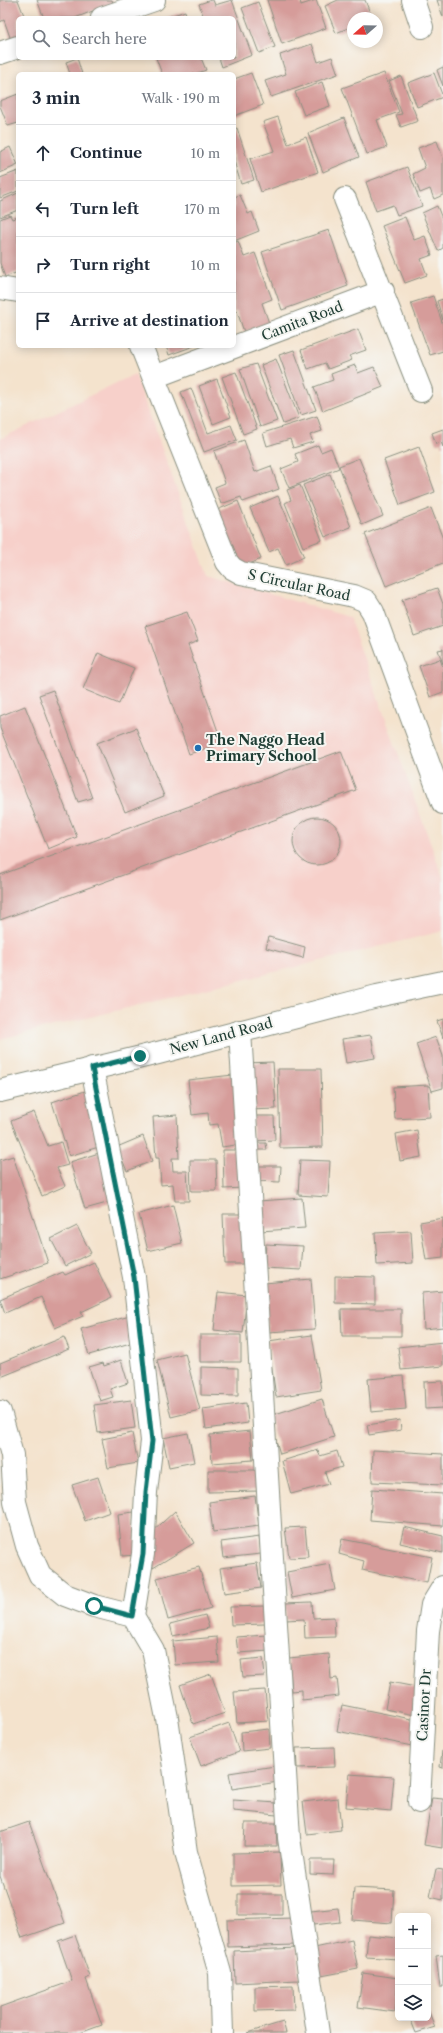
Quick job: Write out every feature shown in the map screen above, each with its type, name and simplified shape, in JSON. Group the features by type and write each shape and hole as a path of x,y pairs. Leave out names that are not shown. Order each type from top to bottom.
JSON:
{"street":[{"path":"108,16 154,0"},
{"path":"413,0 422,27"},
{"path":"0,53 16,48"},
{"path":"345,199 383,291 421,391"},
{"path":"0,288 16,290"},
{"name":"Camita Road","path":"236,346 383,291"},
{"name":"S Circular Road","path":"142,348 227,562 232,568 241,573 354,596 366,602 373,612 443,803"},
{"name":"Camita Road","path":"154,377 231,348"},
{"name":"New Land Road","path":"0,1091 377,996 443,982"},
{"path":"240,1031 289,1838 318,2033"},
{"path":"92,1068 134,1277 152,1441 146,1492 143,1554 132,1616 153,1650 167,1718 186,1852 220,1973 222,2033"},
{"path":"0,1412 12,1454 15,1502 27,1546 40,1575 65,1594 94,1606 132,1616"},
{"name":"Casinor Dr","path":"419,1802 428,1631 432,1606 443,1587"}],"shaded area":[{"name":"The Naggo Head Primary School","path":"135,374 208,576 349,617 443,878 443,931 0,1039 0,439"}],"building":[{"path":"0,0 18,0 24,16 16,16 16,39 11,40 4,20 0,22"},
{"path":"37,0 112,0 113,3 80,16 43,16"},
{"path":"213,0 215,5 232,0 252,55 222,67 220,60 236,60 236,16 203,16 199,4"},
{"path":"267,0 300,0 301,5 316,0 326,28 282,44"},
{"path":"338,0 365,0 370,12 347,12 347,28 336,33 325,6"},
{"path":"437,0 443,0 443,17"},
{"path":"258,2 275,47 259,53 242,8"},
{"path":"185,11 186,16 171,16"},
{"path":"312,44 318,62 332,57 338,74 271,97 265,81 286,74 280,55"},
{"path":"78,60 81,72 69,72 66,62"},
{"path":"157,60 202,60 206,70 200,72 161,72"},
{"path":"443,67 443,86 437,70"},
{"path":"251,73 263,105 236,115 236,78"},
{"path":"384,73 399,112 377,120 387,147 367,154 342,88"},
{"path":"434,73 443,97 417,107 408,83"},
{"path":"401,76 418,121 401,127 396,115 402,114 389,81"},
{"path":"322,82 330,106 304,115 295,92"},
{"path":"16,95 16,124 8,126 0,106 0,101"},
{"path":"278,117 288,144 306,137 318,172 261,192 250,159 274,151 263,122"},
{"path":"344,118 359,157 323,172 308,133"},
{"path":"236,128 254,180 241,184 236,168"},
{"path":"437,141 443,158 443,195 434,199 430,189 420,193 413,174 425,168 418,148"},
{"path":"10,147 16,160 16,166 0,173 0,152"},
{"path":"407,167 422,206 397,215 393,205 376,211 366,182"},
{"path":"16,172 16,192 0,198 0,178"},
{"path":"16,194 16,211 0,217 0,201"},
{"path":"240,195 248,214 252,212 259,231 236,240 236,196"},
{"path":"437,206 443,221 443,248 438,251 422,213"},
{"path":"10,215 12,219 16,218 16,273 5,277 0,263 0,219"},
{"path":"405,217 414,240 425,236 432,255 421,259 427,275 405,283 382,226"},
{"path":"329,230 348,286 282,310 262,252"},
{"path":"238,241 244,257 255,253 272,299 262,303 269,323 244,332 236,311 236,242"},
{"path":"433,296 443,325 443,351 430,355 411,303"},
{"path":"443,299 443,320 437,301"},
{"path":"358,329 366,350 349,356 352,360 328,369 325,363 308,369 301,350"},
{"path":"167,348 188,348 169,355"},
{"path":"294,350 316,410 301,415 279,355"},
{"path":"276,359 299,418 283,424 261,365"},
{"path":"256,364 277,421 260,427 240,369"},
{"path":"355,365 358,373 374,367 383,387 323,411 314,387 333,380 331,374"},
{"path":"236,372 257,429 243,434 222,377"},
{"path":"217,379 231,417 213,424 199,386"},
{"path":"191,388 208,433 231,425 237,440 204,452 181,392"},
{"path":"317,416 322,431 310,435 313,442 293,448 290,439 267,446 263,433"},
{"path":"443,429 443,447 441,442 436,444 432,433"},
{"path":"244,440 255,472 271,466 279,489 243,502 241,497 221,504 215,487 225,483 214,451"},
{"path":"318,445 321,452 331,448 339,468 289,488 281,469 298,462 295,454"},
{"path":"419,447 435,492 400,505 384,460"},
{"path":"359,458 383,516 362,525 339,466"},
{"path":"330,474 351,527 325,537 303,485"},
{"path":"300,485 322,540 303,547 285,503 291,500 287,490"},
{"path":"278,496 304,557 286,565 278,548 269,552 250,508"},
{"path":"238,501 261,559 240,568 217,510"},
{"path":"431,508 443,539 443,563 386,586 365,534"},
{"path":"437,588 443,604 443,626 414,636 402,600"},
{"path":"187,612 198,641 188,645 222,743 189,754 145,626"},
{"path":"443,649 443,664 438,650"},
{"path":"98,653 134,668 119,704 83,689"},
{"path":"440,659 443,667 443,692 430,697 419,666"},
{"path":"53,690 92,798 78,802 39,695"},
{"path":"25,706 77,837 48,849 0,728 0,716"},
{"path":"136,728 164,796 125,812 97,743"},
{"path":"341,751 356,790 0,920 0,875"},
{"path":"317,817 326,819 334,824 339,832 341,841 339,850 334,858 326,863 317,865 308,863 300,858 295,850 293,841 295,832 300,824 308,819"},
{"path":"269,937 305,947 303,958 266,948"},
{"path":"443,1019 443,1038 437,1021"},
{"path":"371,1035 375,1058 346,1063 342,1039"},
{"path":"436,1037 443,1056 443,1088 432,1091 416,1044"},
{"path":"273,1062 276,1109 248,1110 245,1063"},
{"path":"278,1069 321,1069 323,1147 280,1148"},
{"path":"233,1075 242,1144 222,1147 218,1124 209,1125 208,1113 192,1115 188,1080"},
{"path":"428,1085 430,1117 395,1119 393,1087"},
{"path":"85,1091 102,1146 69,1156 52,1102"},
{"path":"34,1112 48,1146 61,1142 68,1165 57,1168 65,1186 42,1196 11,1121"},
{"path":"177,1115 179,1158 172,1158 173,1171 187,1171 189,1201 175,1201 173,1184 161,1185 159,1158 156,1158 153,1117"},
{"path":"253,1116 274,1116 275,1140 253,1141"},
{"path":"417,1130 421,1157 400,1161 396,1134"},
{"path":"143,1136 152,1161 127,1171 117,1147"},
{"path":"249,1143 266,1143 267,1150 249,1150"},
{"path":"223,1150 242,1150 243,1188 224,1189"},
{"path":"99,1153 114,1201 85,1209 70,1162"},
{"path":"13,1156 48,1263 0,1279 0,1160"},
{"path":"190,1160 216,1160 217,1191 191,1191"},
{"path":"300,1160 330,1161 328,1197 298,1195"},
{"path":"256,1166 281,1166 280,1182 255,1181"},
{"path":"302,1198 305,1228 260,1231 258,1201"},
{"path":"173,1205 182,1243 148,1251 139,1214"},
{"path":"223,1214 248,1214 249,1264 225,1264"},
{"path":"443,1218 443,1258 426,1260 420,1222"},
{"path":"77,1226 91,1253 65,1266 51,1239"},
{"path":"411,1231 413,1263 377,1265 375,1233"},
{"path":"266,1244 303,1246 301,1270 264,1268"},
{"path":"94,1262 111,1298 81,1312 83,1316 55,1328 41,1297 5,1313 0,1299 63,1272 65,1275"},
{"path":"335,1276 375,1277 375,1304 335,1303"},
{"path":"311,1279 315,1329 268,1332 264,1283"},
{"path":"443,1291 443,1327 424,1329 422,1293"},
{"path":"218,1292 247,1295 243,1333 214,1330"},
{"path":"341,1309 401,1309 401,1336 342,1336"},
{"path":"130,1316 137,1341 89,1355 81,1329"},
{"path":"200,1335 241,1335 241,1362 200,1362"},
{"path":"312,1335 321,1390 276,1397 268,1341"},
{"path":"64,1337 69,1349 1,1377 0,1363"},
{"path":"443,1342 443,1366 401,1370 398,1347"},
{"path":"185,1353 200,1410 171,1417 157,1360"},
{"path":"121,1360 128,1383 110,1389 113,1397 100,1401 89,1367 103,1363 104,1366"},
{"path":"201,1367 238,1368 238,1396 201,1395"},
{"path":"403,1376 406,1409 371,1412 368,1379"},
{"path":"443,1381 443,1408 425,1409 424,1382"},
{"path":"322,1399 334,1437 280,1454 269,1416"},
{"path":"131,1400 135,1428 98,1433 94,1405"},
{"path":"246,1403 248,1423 206,1429 203,1409"},
{"path":"400,1420 401,1430 369,1435 367,1425"},
{"path":"250,1431 253,1460 212,1463 210,1435"},
{"path":"132,1433 138,1463 108,1468 102,1439"},
{"path":"188,1433 194,1462 169,1467 163,1438"},
{"path":"318,1450 320,1456 337,1451 342,1467 325,1472 329,1484 291,1494 282,1461"},
{"path":"373,1450 443,1454 443,1485 372,1482"},
{"path":"208,1470 259,1470 260,1491 208,1492"},
{"path":"98,1477 110,1512 85,1521 72,1485"},
{"path":"372,1489 443,1494 443,1526 370,1520"},
{"path":"255,1496 259,1526 213,1532 209,1502"},
{"path":"175,1511 194,1543 153,1568 149,1535"},
{"path":"134,1512 138,1555 122,1556 118,1514"},
{"path":"305,1527 308,1557 289,1558 285,1528"},
{"path":"404,1527 443,1536 443,1553 400,1543"},
{"path":"259,1537 261,1554 223,1558 221,1542"},
{"path":"342,1539 432,1557 427,1583 362,1570 364,1561 339,1554"},
{"path":"257,1563 261,1588 224,1593 220,1568"},
{"path":"330,1564 335,1590 292,1598 287,1572"},
{"path":"199,1567 211,1608 168,1620 157,1578"},
{"path":"312,1602 313,1618 334,1617 335,1637 305,1638 304,1619 286,1620 285,1603"},
{"path":"265,1606 265,1624 231,1625 230,1607"},
{"path":"205,1615 209,1628 173,1636 170,1624"},
{"path":"267,1635 269,1651 238,1653 236,1637"},
{"path":"217,1637 219,1662 175,1665 173,1641"},
{"path":"329,1654 331,1679 337,1678 339,1696 302,1700 302,1690 292,1691 289,1658"},
{"path":"263,1658 265,1676 243,1677 241,1660"},
{"path":"211,1674 225,1713 193,1724 180,1685"},
{"path":"390,1682 421,1688 415,1715 385,1709"},
{"path":"265,1690 268,1721 237,1723 234,1692"},
{"path":"342,1705 416,1720 412,1746 337,1731"},
{"path":"229,1723 239,1752 201,1766 190,1737"},
{"path":"269,1729 270,1748 242,1751 241,1732"},
{"path":"334,1747 335,1767 297,1768 296,1748"},
{"path":"443,1751 443,1768 440,1767"},
{"path":"275,1766 278,1782 232,1789 229,1773"},
{"path":"349,1774 394,1777 391,1811 346,1807"},
{"path":"338,1798 341,1830 307,1834 303,1802"},
{"path":"432,1798 443,1799 442,1848 424,1845"},
{"path":"233,1800 277,1803 277,1815 233,1811"},
{"path":"29,1822 65,1923 22,1938 0,1876 0,1832"},
{"path":"245,1823 276,1823 277,1846 244,1846"},
{"path":"280,1852 281,1885 233,1886 233,1853"},
{"path":"310,1860 334,1860 333,1875 310,1874"},
{"path":"436,1869 443,1870 443,1900 430,1897"},
{"path":"354,1888 394,1890 392,1923 352,1920"},
{"path":"238,1894 282,1894 282,1915 238,1915"},
{"path":"338,1908 340,1922 313,1925 311,1911"},
{"path":"293,1918 295,1945 228,1947 227,1920"},
{"path":"75,1935 90,1977 86,1979 102,2025 80,2033 0,2033 0,2007 72,1981 58,1941"},
{"path":"368,1935 395,1938 395,1959 366,1957"},
{"path":"352,1940 358,1969 316,1977 310,1949"},
{"path":"297,1948 299,1980 235,1983 234,1951"},
{"path":"443,1955 443,1987 440,1987 436,1956"},
{"path":"363,1973 395,1978 395,2012 358,2007"},
{"path":"293,1986 294,2010 255,2011 255,1987"},
{"path":"431,2017 435,2027 416,2033 411,2021 431,2021"},
{"path":"283,2022 286,2033 247,2033"}],"place":[{"name":"The Naggo Head Primary School","path":"198,748"}],"route":[{"path":"94,1606 132,1616 143,1554 146,1492 152,1441 134,1277 92,1068 140,1056"}]}
